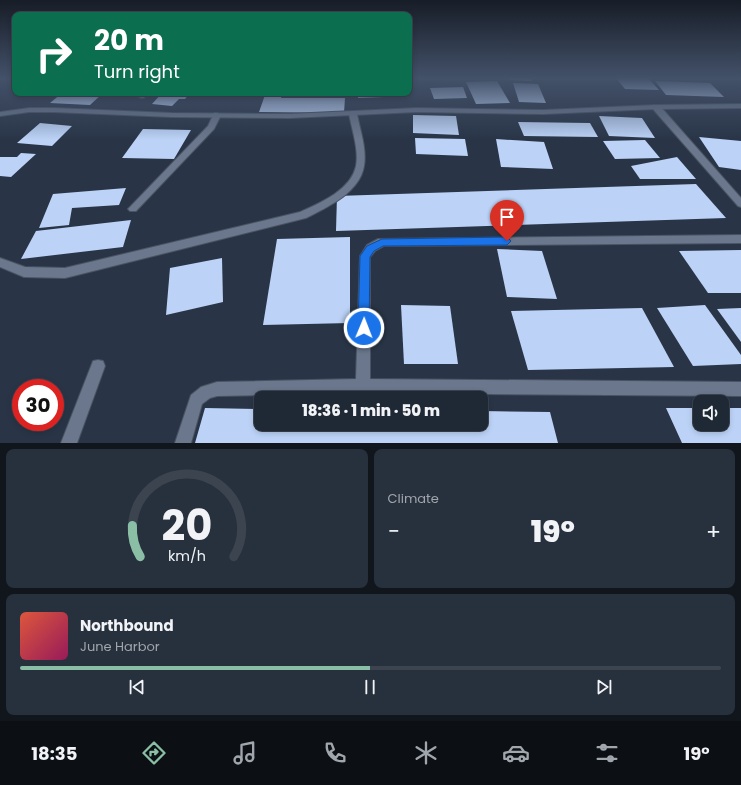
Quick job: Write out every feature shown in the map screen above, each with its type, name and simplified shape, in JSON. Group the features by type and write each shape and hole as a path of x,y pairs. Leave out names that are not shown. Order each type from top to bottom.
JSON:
{"street":[{"path":"0,114 29,110 54,110 164,115 290,116 416,110 543,112 656,107 741,106"},
{"path":"656,107 741,204"},
{"path":"0,262 24,272 65,273 303,215 317,209 341,193 358,176 360,165 353,114"},
{"path":"133,209 211,127 217,115"},
{"path":"362,386 365,256 371,248 382,242 741,239"},
{"path":"69,443 98,366"},
{"path":"183,443 196,400 206,392 217,389 362,386 741,389"}],"building":[{"path":"55,99 97,99 90,105 50,103"},
{"path":"157,99 185,99 179,99 172,106 152,104"},
{"path":"264,99 345,99 344,113 259,112"},
{"path":"474,99 507,99 510,103 476,104"},
{"path":"518,99 544,99 546,103 519,102"},
{"path":"413,115 456,116 459,135 413,133"},
{"path":"599,116 642,118 655,138 609,136"},
{"path":"518,122 590,123 598,137 524,136"},
{"path":"40,123 72,126 52,146 17,143"},
{"path":"143,129 191,130 174,159 122,158"},
{"path":"699,137 741,141 741,170 719,167"},
{"path":"415,138 465,139 468,156 416,154"},
{"path":"496,139 544,142 553,169 501,167"},
{"path":"645,140 660,158 615,159 603,141"},
{"path":"21,153 36,154 11,177 0,176 0,157 17,157"},
{"path":"677,157 696,179 640,179 631,166"},
{"path":"696,184 726,218 336,231 337,196"},
{"path":"126,188 119,205 72,208 69,225 39,228 53,194"},
{"path":"131,220 123,247 21,259 36,231"},
{"path":"350,237 350,323 263,325 277,239"},
{"path":"497,249 542,251 557,299 507,297"},
{"path":"741,250 741,293 708,293 679,251"},
{"path":"222,258 223,302 166,315 170,268"},
{"path":"401,305 450,306 458,364 404,364"},
{"path":"705,305 741,355 741,364 693,366 657,308"},
{"path":"642,308 674,367 528,370 511,311"},
{"path":"741,308 741,342 717,309"},
{"path":"205,408 254,409 254,431 488,431 488,411 550,412 558,443 195,443"},
{"path":"666,408 693,408 693,431 729,431 729,408 741,408 741,443 682,443"}],"route":[{"path":"364,328 365,256 371,248 382,242 507,241"}]}
